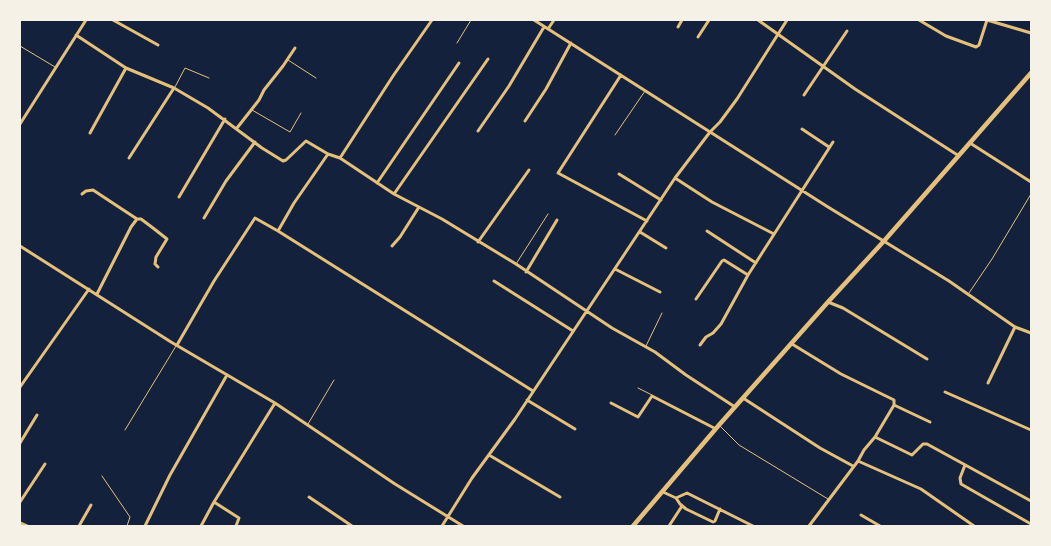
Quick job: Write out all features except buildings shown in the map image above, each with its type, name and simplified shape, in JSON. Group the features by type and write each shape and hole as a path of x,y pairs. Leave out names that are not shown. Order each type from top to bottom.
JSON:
{"main road":[{"path":"633,526 743,398 1031,73"}],"street":[{"path":"20,124 86,20"},
{"path":"113,20 158,45"},
{"path":"340,158 432,20"},
{"path":"534,20 968,294 1015,327 1031,333"},
{"path":"478,131 546,28 554,20"},
{"path":"678,26 682,20"},
{"path":"698,37 709,20"},
{"path":"758,20 855,89 959,156"},
{"path":"442,526 675,178 737,99 787,20"},
{"path":"919,20 946,36 976,47 979,45 987,20 1031,33"},
{"path":"804,95 847,31"},
{"path":"76,36 126,68 174,88 225,119 284,161 306,141 328,154 340,158 394,194 461,230 516,264 736,407"},
{"path":"525,121 546,89 571,44"},
{"path":"237,128 295,48"},
{"path":"394,194 488,59"},
{"path":"377,183 459,62"},
{"path":"90,133 126,68"},
{"path":"621,75 558,173 647,221"},
{"path":"129,158 174,88"},
{"path":"179,197 225,119"},
{"path":"802,129 829,147"},
{"path":"204,218 226,181 255,142"},
{"path":"700,345 721,324 748,275 833,142"},
{"path":"970,143 1031,182"},
{"path":"278,231 294,203 328,154"},
{"path":"478,242 529,170"},
{"path":"619,174 661,200"},
{"path":"675,178 712,202 774,234"},
{"path":"82,194 93,190 141,219 167,239 156,257 155,264 158,267"},
{"path":"392,246 419,207"},
{"path":"97,294 137,218"},
{"path":"177,345 253,219 257,218 533,391"},
{"path":"526,272 557,220"},
{"path":"708,231 756,263"},
{"path":"640,232 666,248"},
{"path":"20,246 177,345 275,403 395,484 463,526"},
{"path":"696,299 724,260 748,275"},
{"path":"615,269 660,292"},
{"path":"494,281 574,331"},
{"path":"20,387 89,289"},
{"path":"828,302 843,308 927,358"},
{"path":"988,383 1015,327"},
{"path":"792,344 841,374 894,400 894,405 875,437 809,526"},
{"path":"145,526 170,475 227,375"},
{"path":"945,392 1031,430"},
{"path":"611,404 638,417 652,396 718,427"},
{"path":"743,398 820,448 853,466"},
{"path":"527,400 575,428"},
{"path":"201,526 275,403"},
{"path":"894,405 930,422"},
{"path":"20,443 37,415"},
{"path":"875,437 912,455 923,444 927,444 1031,501"},
{"path":"489,455 560,496"},
{"path":"858,461 921,489 974,526"},
{"path":"20,502 45,464"},
{"path":"965,465 959,480 961,484 1031,524"},
{"path":"663,492 676,498 682,506 713,522 720,509"},
{"path":"676,498 687,493 752,526"},
{"path":"309,497 352,526"},
{"path":"214,502 239,518 236,526"},
{"path":"79,526 91,505"},
{"path":"669,526 682,506"},
{"path":"861,515 880,526"},
{"path":"20,523 27,526"}],"lane":[{"path":"457,42 471,20"},
{"path":"20,46 55,67"},
{"path":"288,60 316,78"},
{"path":"174,88 186,68 209,78"},
{"path":"615,136 645,91"},
{"path":"252,109 290,132 301,112"},
{"path":"968,294 992,259 1031,194"},
{"path":"516,264 548,214"},
{"path":"645,347 662,313"},
{"path":"125,430 177,345"},
{"path":"307,425 334,380"},
{"path":"638,388 652,396"},
{"path":"718,427 739,445 829,500"},
{"path":"102,476 130,517 127,526"}]}
